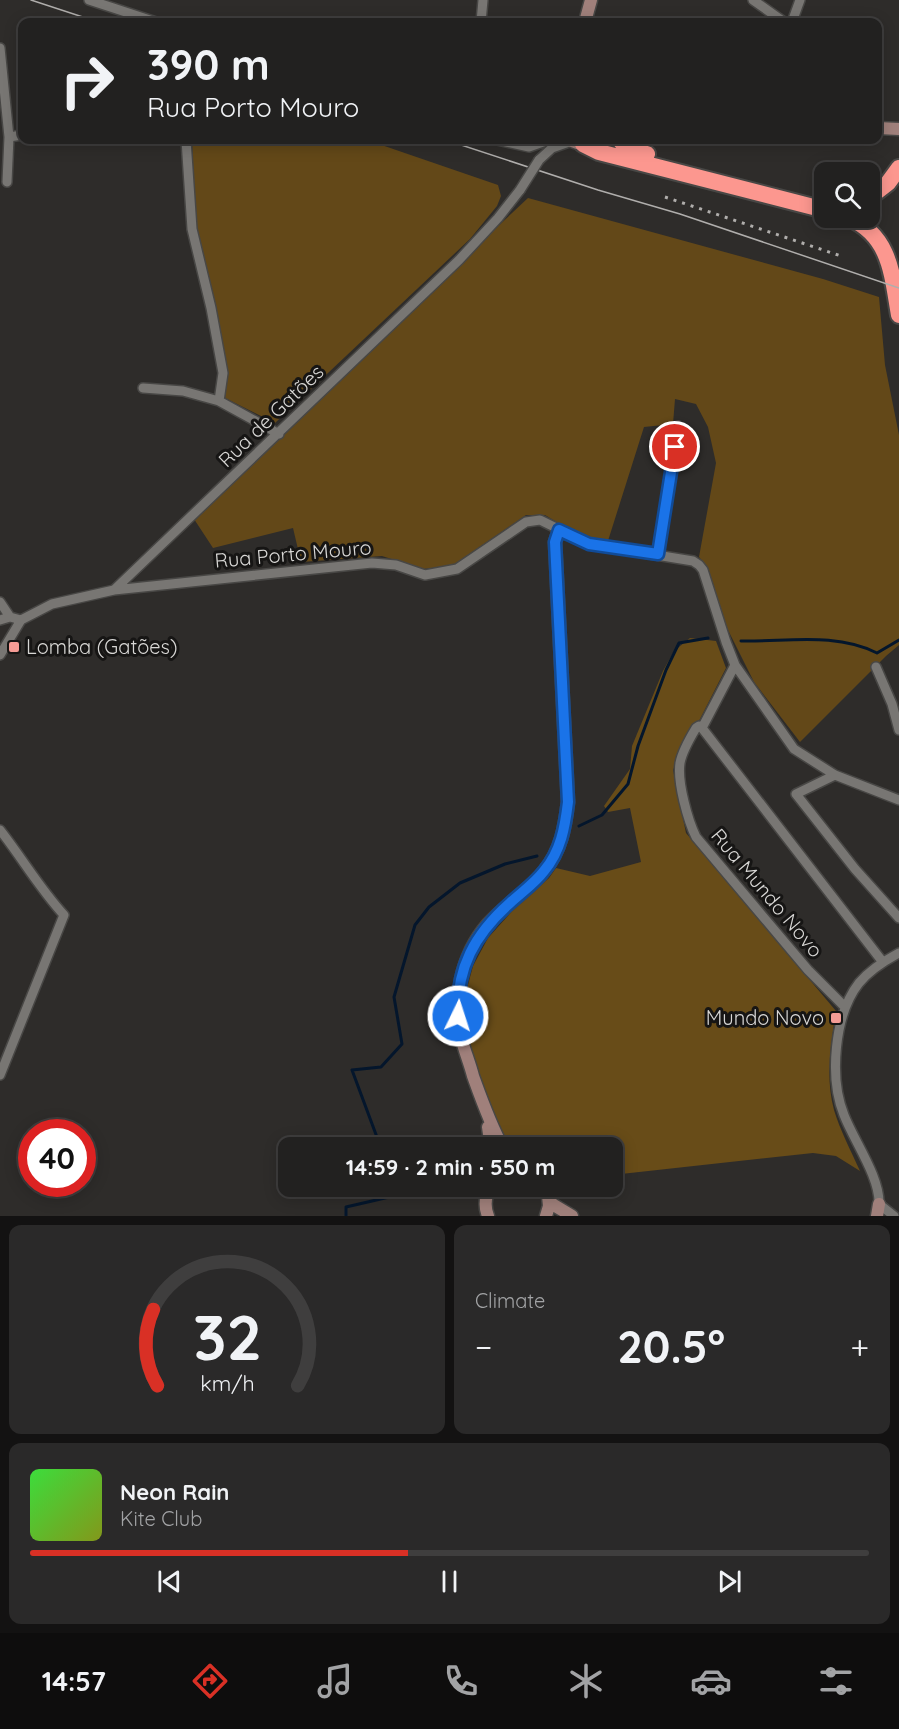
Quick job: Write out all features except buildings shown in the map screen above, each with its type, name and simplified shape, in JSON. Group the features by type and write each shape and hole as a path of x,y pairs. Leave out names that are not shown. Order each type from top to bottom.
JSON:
{"highway":[{"path":"586,144 599,152 814,207"},
{"path":"623,144 635,152 814,196"},
{"path":"880,189 888,183 899,168"},
{"path":"867,228 881,244 890,265 899,315"}],"street":[{"path":"89,0 144,18"},
{"path":"481,18 483,0"},
{"path":"587,18 591,0"},
{"path":"753,0 778,18"},
{"path":"793,18 800,0"},
{"path":"0,48 2,88 9,137 7,182"},
{"path":"882,128 899,129"},
{"path":"882,135 899,136"},
{"path":"9,137 18,136"},
{"path":"186,144 192,229 211,308 223,373 219,401"},
{"path":"515,144 529,147 536,144"},
{"name":"Rua de Gatões","path":"114,590 459,260 498,218 520,190 539,160 545,144"},
{"name":"Rua de Gatões","path":"539,160 552,148 569,144"},
{"path":"143,388 183,391 219,401 279,434"},
{"path":"658,554 678,426"},
{"name":"Rua Porto Mouro","path":"114,590 372,563 396,565 425,575 457,569 526,522 540,520 589,544 693,561 703,570 735,665 794,749 835,775 899,801"},
{"path":"498,1137 486,1114 462,1041 458,1004 462,976 475,942 487,926 538,877 552,860 560,845 564,830 568,802 555,542 559,530"},
{"path":"0,655 21,620 52,604 114,590"},
{"path":"0,602 10,617"},
{"path":"0,620 10,617 21,620"},
{"name":"Rua Mundo Novo","path":"735,665 702,728 699,726 694,732 681,760 680,780 691,827 696,837 764,919 845,1007"},
{"path":"876,667 895,702 899,730"},
{"path":"702,728 882,962"},
{"path":"835,775 796,794 855,869 899,918"},
{"path":"0,830 50,900 64,915 0,1075"},
{"path":"894,1216 878,1210 878,1188 838,1100 836,1063 845,1007 860,982 882,962 899,954"},
{"path":"486,1114 489,1137"},
{"path":"486,1197 487,1215"},
{"path":"546,1216 549,1206 547,1197"},
{"path":"549,1197 552,1204 572,1216"}],"shaded area":[{"path":"192,144 379,144 498,185 501,196 497,206 470,239 275,423 225,398 227,372 219,343 215,303 212,299 196,228"},
{"path":"528,198 823,279 879,297 885,365 899,435 899,645 800,742 754,682 726,626 708,568 699,557 716,463 708,427 696,404 675,399 673,424 644,427 607,544 588,541 545,515 526,515 452,566 423,569 382,556 301,562 293,528 213,548 194,519"},
{"path":"690,638 716,641 726,668 699,721 692,726 673,770 686,833 836,1011 830,1060 831,1097 839,1125 860,1171 836,1156 813,1153 623,1174 623,1137 501,1137 500,1135 466,1037 465,996 473,966 488,938 514,909 549,878 556,868 590,876 641,862 630,808 608,812 604,806 630,769 632,746 663,671 674,651"}],"waterway":[{"path":"579,826 602,815 628,784 638,746 666,670 679,643 708,638"},
{"path":"741,641 828,640 861,646 877,653 899,640"},
{"path":"377,1137 352,1070 381,1067 402,1044 394,997 415,925 429,907 460,883 505,864 537,856"},
{"path":"346,1216 346,1207 389,1197"}],"tram line":[{"path":"31,0 86,18"},
{"path":"458,144 680,214 899,288"}],"railway":[{"path":"665,197 844,257"}],"place":[{"name":"Lomba (Gatões)","path":"14,647"},
{"name":"Mundo Novo","path":"836,1018"}],"route":[{"path":"458,1016 462,976 475,942 499,913 544,871 560,845 564,830 568,802 555,542 559,530 589,544 658,554 675,447"}]}
